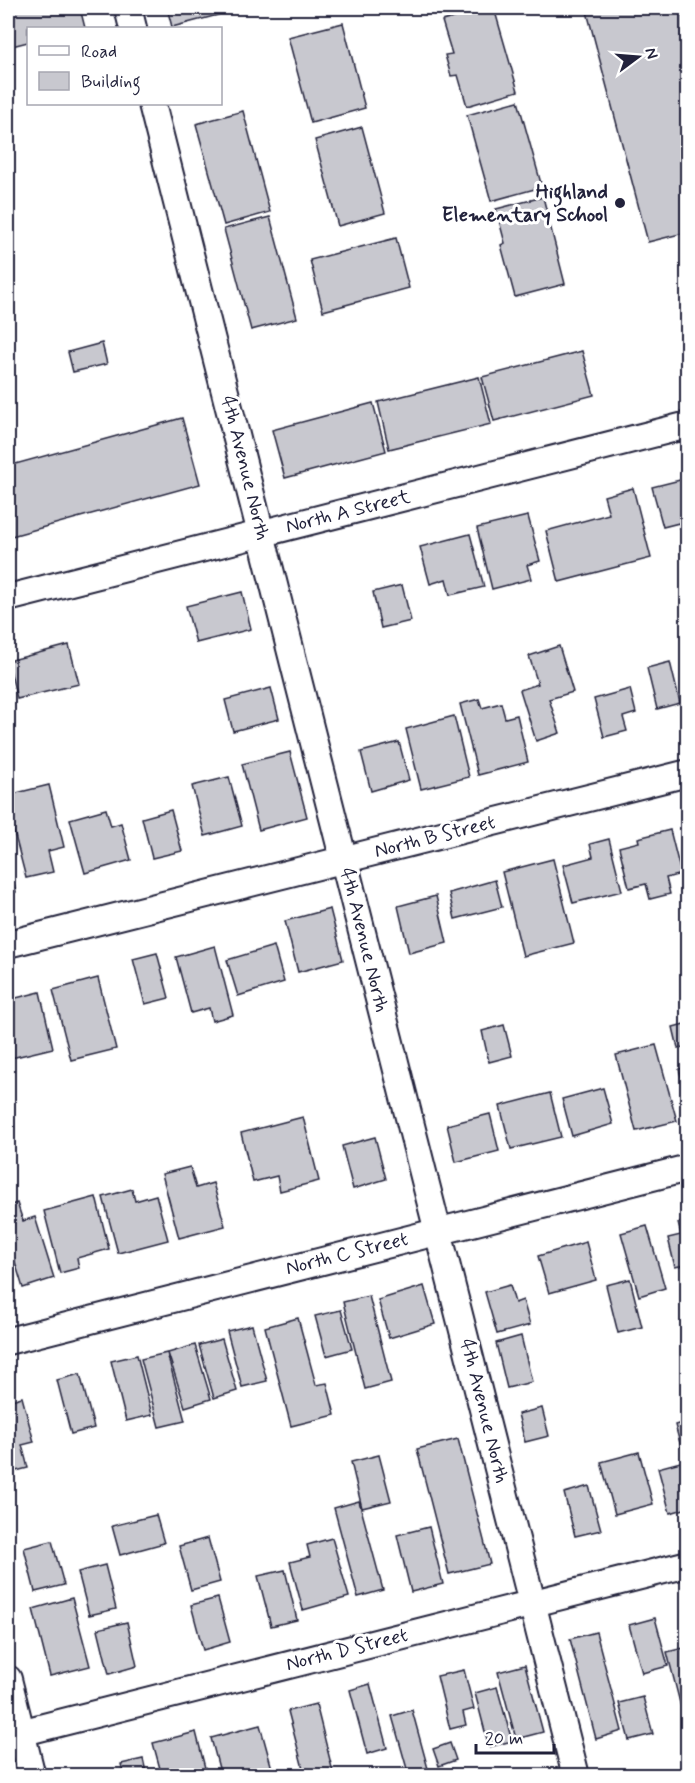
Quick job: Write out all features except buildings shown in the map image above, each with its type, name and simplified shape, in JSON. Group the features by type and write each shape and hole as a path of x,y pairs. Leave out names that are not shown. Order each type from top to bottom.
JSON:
{"street":[{"path":"128,8 134,27"},
{"name":"4th Avenue North","path":"153,105 576,1776"},
{"name":"North A Street","path":"8,597 687,425"},
{"name":"North B Street","path":"8,944 687,773"},
{"name":"North C Street","path":"8,1341 687,1168"},
{"name":"North D Street","path":"14,1734 687,1564"},
{"path":"8,1678 14,1734 33,1776"}],"place":[{"name":"Highland Elementary School","path":"620,203"}]}
